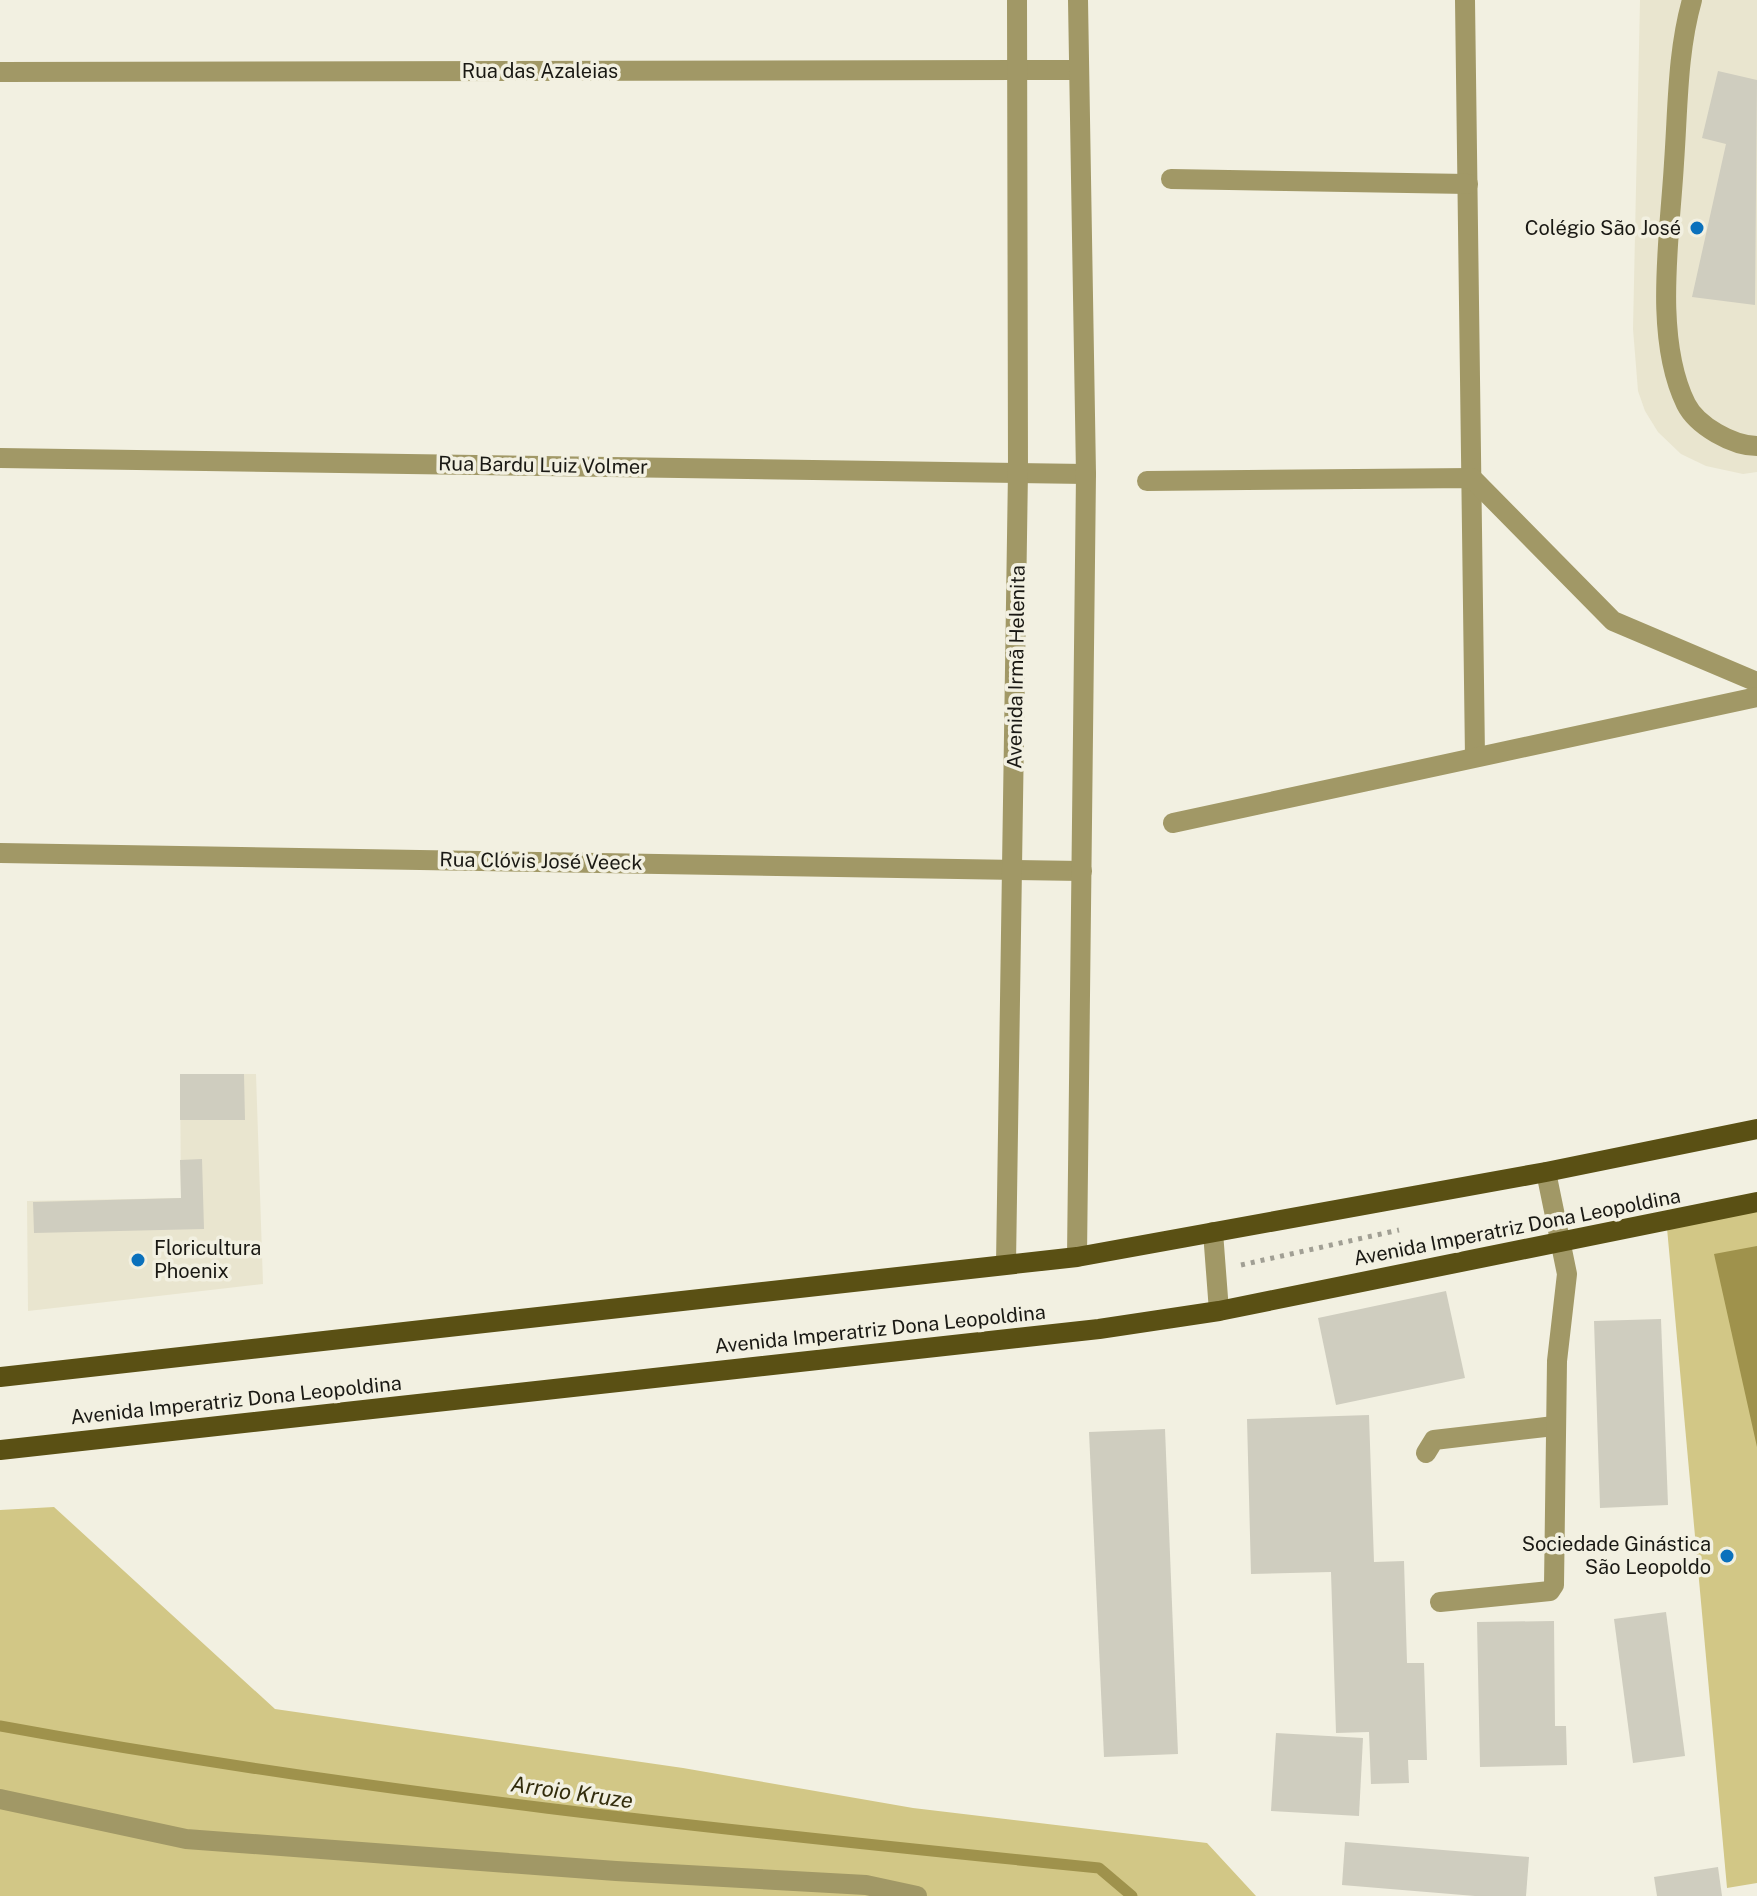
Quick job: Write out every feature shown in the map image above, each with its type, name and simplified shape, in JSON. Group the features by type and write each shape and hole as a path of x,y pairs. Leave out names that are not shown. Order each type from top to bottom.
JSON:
{"main road":[{"path":"0,1377 1077,1257 1546,1172 1757,1129"},
{"name":"Avenida Imperatriz Dona Leopoldina","path":"0,1450 1084,1330 1219,1311 1757,1202"}],"street":[{"name":"Avenida Irmã Helenita","path":"1006,1264 1018,471 1017,0"},
{"path":"1077,1257 1086,474 1078,0"},
{"path":"1465,0 1475,757"},
{"path":"1692,0 1678,96 1667,286 1670,342 1688,407 1717,434 1757,446"},
{"name":"Rua das Azaleias","path":"0,72 1079,70"},
{"path":"1171,179 1468,184"},
{"name":"Rua Bardu Luiz Volmer","path":"0,458 1086,474"},
{"path":"1147,481 1472,478 1613,621 1757,682"},
{"path":"1173,823 1757,697"},
{"name":"Rua Clóvis José Veeck","path":"0,853 1082,871"},
{"path":"1440,1602 1550,1591 1554,1585 1554,1426 1557,1361 1567,1274 1546,1172"},
{"path":"1213,1232 1219,1311"},
{"path":"1426,1453 1434,1440 1554,1426"},
{"path":"0,1799 186,1839 616,1871 866,1885 917,1896"}],"shaded area":[{"name":"Colégio São José","path":"1640,0 1757,0 1757,472 1743,474 1706,466 1681,454 1658,432 1645,411 1638,391 1633,329"},
{"path":"180,1074 256,1074 263,1284 28,1311 27,1201 181,1198"},
{"name":"Sociedade Ginástica São Leopoldo","path":"1757,1210 1757,1883 1727,1888 1667,1228"},
{"path":"1757,1246 1757,1447 1714,1254"},
{"path":"54,1507 275,1709 683,1768 913,1808 1207,1843 1256,1896 0,1896 0,1510"}],"building":[{"path":"1718,71 1757,80 1755,305 1692,297 1726,144 1702,138"},
{"path":"180,1074 244,1074 245,1120 180,1120"},
{"path":"202,1159 204,1229 34,1233 33,1202 181,1198 180,1160"},
{"path":"1446,1291 1465,1378 1336,1405 1318,1318"},
{"path":"1661,1319 1668,1505 1600,1508 1594,1321"},
{"path":"1369,1415 1374,1562 1404,1561 1407,1663 1424,1663 1427,1760 1408,1760 1409,1783 1371,1784 1369,1732 1336,1733 1331,1572 1251,1574 1247,1419"},
{"path":"1165,1429 1178,1754 1104,1757 1089,1432"},
{"path":"1666,1612 1685,1756 1633,1763 1614,1619"},
{"path":"1554,1621 1555,1726 1566,1726 1567,1765 1480,1767 1477,1622"},
{"path":"1276,1733 1363,1738 1359,1816 1271,1811"},
{"path":"1345,1842 1529,1857 1526,1896 1475,1896 1342,1885"},
{"path":"1718,1867 1722,1896 1657,1896 1654,1877"}],"waterway":[{"name":"Arroio Kruze","path":"0,1726 410,1791 823,1840 1099,1868 1132,1896"}],"place":[{"name":"Colégio São José","path":"1697,228"},
{"name":"Floricultura Phoenix","path":"138,1260"},
{"name":"Sociedade Ginástica São Leopoldo","path":"1727,1556"}]}
